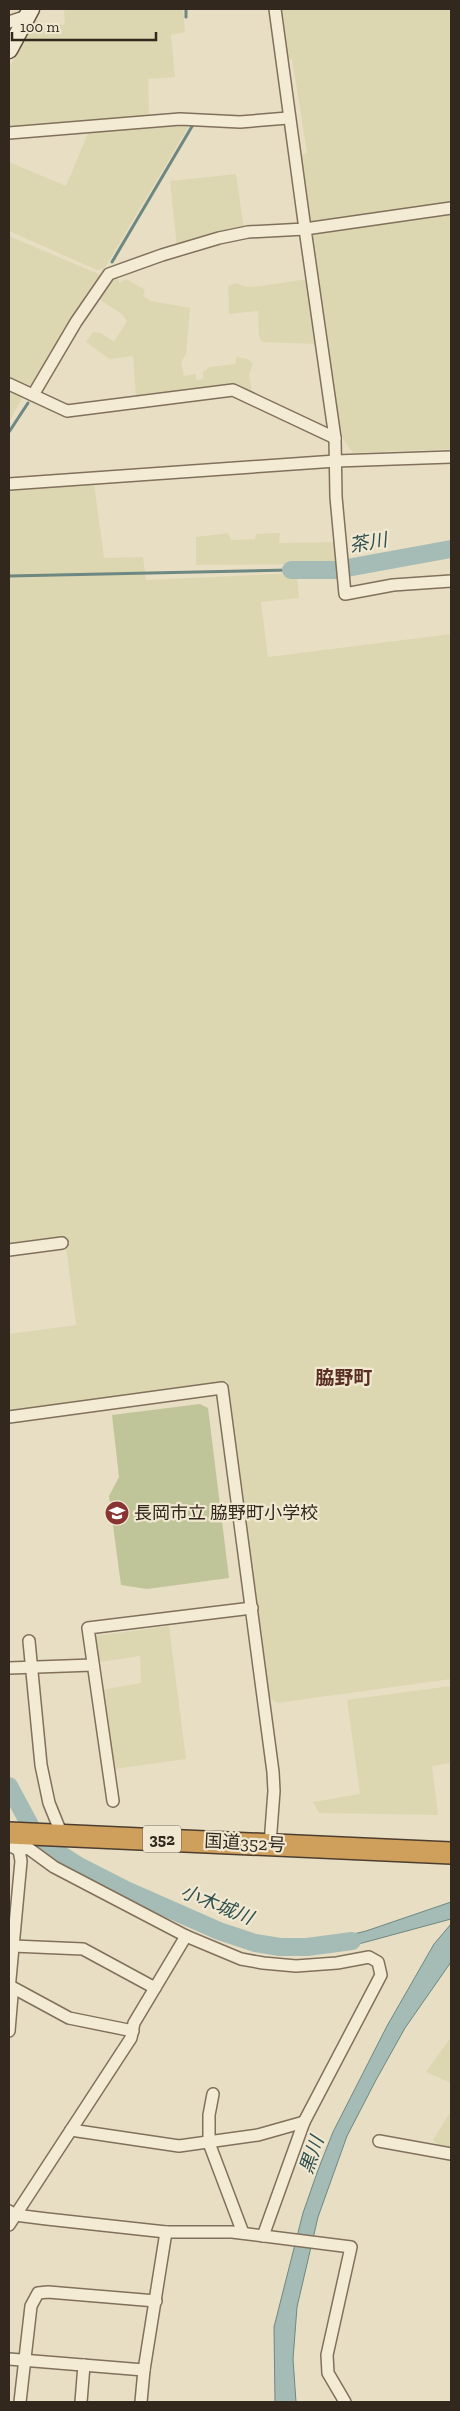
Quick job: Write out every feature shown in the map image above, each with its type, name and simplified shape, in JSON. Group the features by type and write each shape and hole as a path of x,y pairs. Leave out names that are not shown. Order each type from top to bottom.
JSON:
{"highway":[{"name":"国道352号","path":"12,1836 58,1834 451,1853"}],"main road":[{"path":"9,50 29,12"}],"street":[{"path":"275,9 288,118 335,438 336,497 345,594 393,585 451,581"},
{"path":"9,22 29,12"},
{"path":"9,133 180,119 240,122 288,118"},
{"path":"33,395 76,322 109,274 219,238 248,232 305,229 451,208"},
{"path":"9,384 68,411 233,390 335,438"},
{"path":"9,484 336,461 451,457"},
{"path":"9,1250 62,1242"},
{"path":"9,1417 222,1388 273,1772 274,1791 270,1844"},
{"path":"113,1801 88,1628 252,1608"},
{"path":"29,1641 44,1782 58,1834"},
{"path":"9,1668 93,1665"},
{"path":"9,2031 12,1995 9,1990 13,1946 13,1898 21,1861 12,1836"},
{"path":"12,1836 54,1867 186,1936 224,1953 258,1963 296,1966 322,1965 369,1957 378,1962 380,1974 304,2122 266,2236"},
{"path":"186,1936 134,2023 133,2031 118,2059 11,2217 166,2232 243,2233 351,2247 327,2362 328,2373 345,2402"},
{"path":"13,1946 83,1949 155,1988"},
{"path":"10,1981 69,2018 133,2031"},
{"path":"213,2094 209,2115 209,2143 243,2233"},
{"path":"71,2130 179,2146 258,2135 304,2122"},
{"path":"379,2141 451,2154"},
{"path":"141,2402 144,2370 166,2232"},
{"path":"20,2402 31,2306 38,2294 48,2292 156,2301"},
{"path":"9,2359 144,2370"},
{"path":"81,2402 84,2365"}],"shaded area":[{"path":"183,9 185,32 171,35 175,77 148,79 149,117 9,128 9,68 21,46 18,45 32,18 41,24 65,25 64,10"},
{"path":"278,9 451,9 451,449 353,453 341,436 300,155 307,153 292,59 285,60"},
{"path":"190,124 104,269 97,270 9,231 9,162 66,186 88,133"},
{"path":"236,174 244,229 177,248 170,181"},
{"path":"9,236 101,275 30,386 27,387 9,379"},
{"path":"116,276 120,283 126,279 145,290 143,296 151,301 190,308 186,354 181,362 184,376 196,374 196,380 203,379 203,372 210,367 235,364 237,357 248,359 253,364 249,375 252,394 136,399 133,356 110,359 86,342 93,332 101,333 114,342 127,321 122,314 99,299"},
{"path":"307,279 316,344 262,342 259,336 258,311 229,314 228,286 236,283 248,287 261,286"},
{"path":"9,390 22,398 9,422"},
{"path":"94,483 104,558 143,557 146,580 297,573 299,598 261,602 268,657 451,634 451,1679 277,1703 268,1696 227,1381 9,1412 9,1334 76,1325 65,1240 9,1246 9,491"},
{"path":"228,533 231,540 255,539 256,534 280,533 279,543 337,542 337,562 336,564 196,565 196,537"},
{"path":"169,1626 186,1759 114,1769 101,1690 141,1683 140,1656 99,1662 95,1636"},
{"path":"451,1686 451,1763 432,1766 438,1815 319,1813 313,1802 360,1794 347,1700"},
{"path":"451,2037 451,2083 426,2072"},
{"path":"451,2111 451,2150 440,2147 433,2140"}],"green space":[{"path":"200,1404 208,1408 229,1578 147,1589 121,1585 109,1496 119,1477 112,1415"}],"water":[{"path":"451,1902 451,1919 329,1952 329,1940 366,1931"},
{"path":"451,1924 451,1962 405,2028 347,2136 318,2217 297,2307 293,2359 296,2402 275,2402 274,2327 303,2213 318,2170 333,2132 387,2026 434,1944"}],"waterway":[{"path":"186,9 186,17"},
{"path":"112,262 194,123"},
{"path":"9,432 28,403"},
{"name":"茶川","path":"291,570 336,570 451,549"},
{"path":"9,576 291,570"},
{"name":"小木城川","path":"9,1786 31,1827 46,1845 79,1866 126,1890 219,1931 255,1943 280,1947 307,1947 352,1941"}],"place":[{"name":"長岡市立 脇野町小学校","path":"117,1513"}],"district":[{"name":"脇野町","path":"344,1377"}],"water label":[{"name":"黒川","path":"311,2155"}]}
